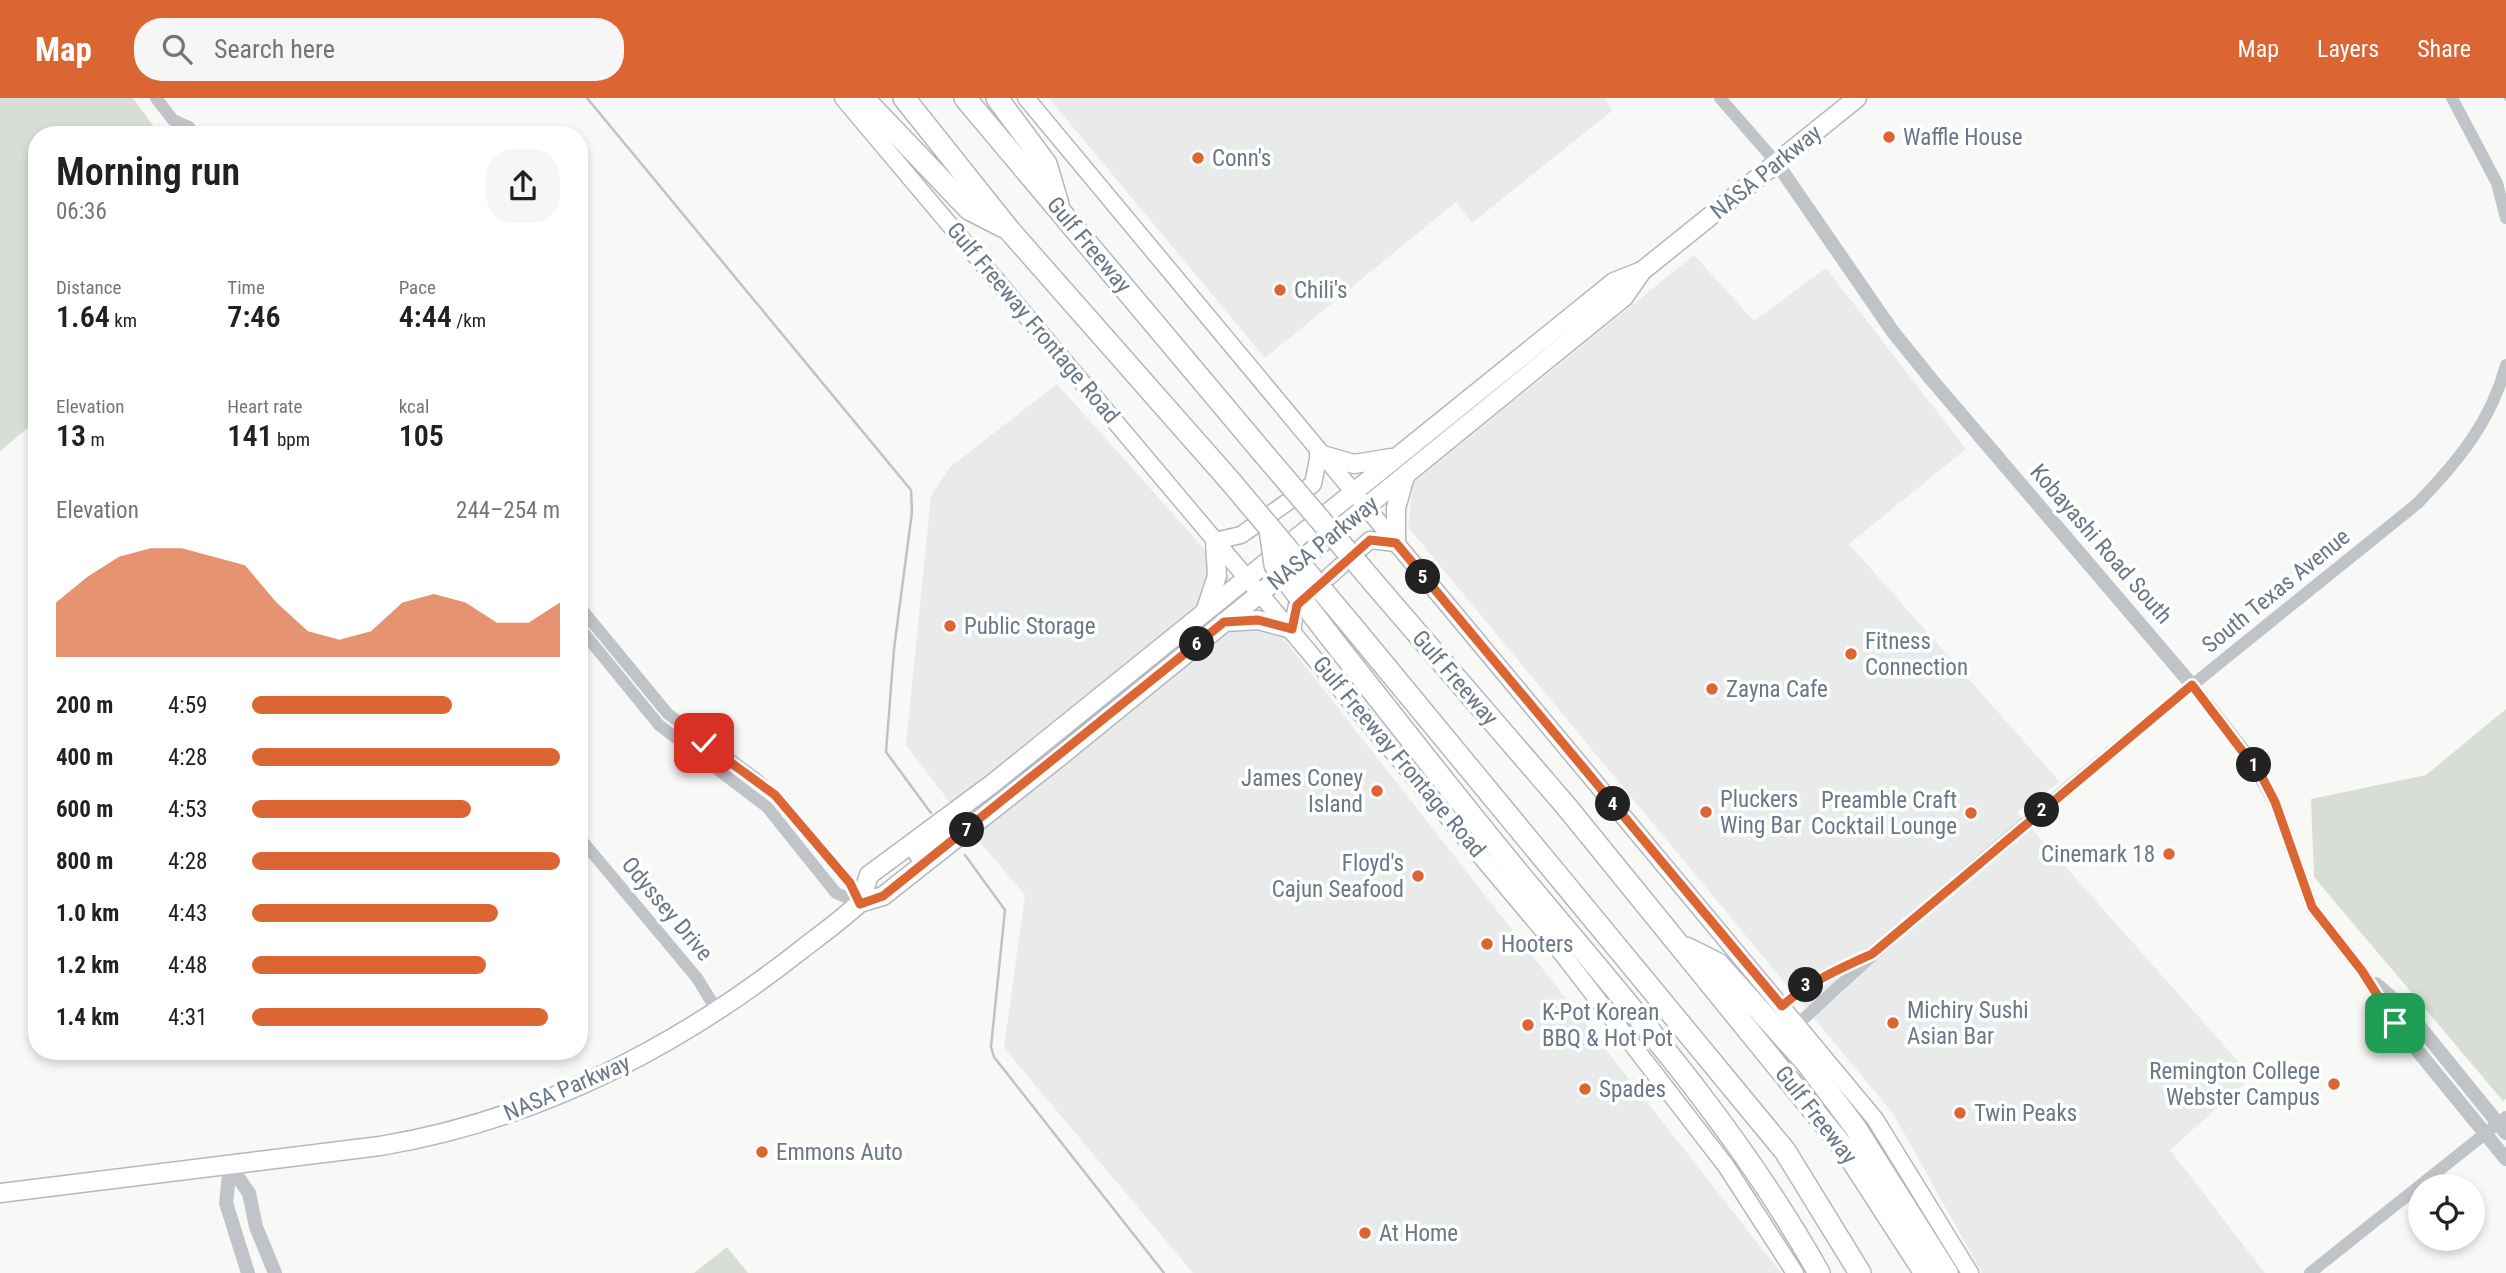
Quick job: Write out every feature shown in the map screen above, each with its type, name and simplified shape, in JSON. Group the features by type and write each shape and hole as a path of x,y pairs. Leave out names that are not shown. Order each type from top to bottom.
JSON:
{"highway":[{"path":"863,98 969,209 1010,231"},
{"name":"Gulf Freeway","path":"904,98 1010,231 1231,482 1352,626 1785,1151 1860,1273"},
{"name":"Gulf Freeway","path":"965,98 1263,453 1566,806 1844,1148 1925,1273"},
{"path":"997,98 1046,164 1061,212"},
{"path":"1270,529 1275,565 1450,791 1715,1111 1791,1222 1819,1273"},
{"path":"1675,943 1718,964 1806,1062 1854,1126 1947,1273"}],"main road":[{"name":"Gulf Freeway Frontage Road","path":"843,98 1088,386 1214,541 1249,577 1557,947 1677,1099 1726,1166 1795,1273"},
{"path":"1026,98 1875,1119 1970,1273"},
{"name":"NASA Parkway","path":"0,1193 399,1143 496,1118 625,1065 718,1012 860,904 883,896 1006,800 1624,296 1642,271 1857,98"},
{"name":"NASA Parkway","path":"860,904 869,875 992,784 1614,282 1642,271"},
{"path":"1204,613 1217,576 1214,541 1241,535 1313,484 1320,454"},
{"path":"1320,454 1354,464 1394,457"},
{"path":"1396,543 1396,508 1405,476"},
{"path":"1224,622 1258,620 1292,629 1297,605 1370,540 1396,543"},
{"path":"992,784 1006,800"}],"street":[{"path":"156,98 173,120 174,126"},
{"path":"1720,98 1776,162"},
{"path":"2452,98 2497,183 2506,218"},
{"path":"173,120 187,126"},
{"name":"Kobayashi Road South","path":"1776,162 1923,370 2192,685 2262,777 2275,802 2312,907 2362,971 2395,1023 2506,1159"},
{"name":"South Texas Avenue","path":"1797,1026 1872,954 2192,685 2418,503 2457,463 2479,432 2494,403 2506,365"},
{"path":"588,619 674,719 755,778 783,803 850,883 860,904"},
{"path":"588,638 659,725 764,804 836,893 860,904"},
{"name":"Odyssey Drive","path":"588,848 697,978 718,1012"},
{"name":"South Texas Avenue","path":"1782,1006 1801,988 1872,954"},
{"name":"Kobayashi Road South","path":"2362,971 2407,1011 2503,1125"},
{"path":"2310,1273 2485,1135 2503,1125"},
{"path":"230,1166 226,1203 248,1273"},
{"path":"230,1166 249,1193 256,1227 275,1273"}],"shaded area":[{"path":"0,98 133,98 153,126 28,126 28,428 0,451"},
{"path":"1049,98 1604,98 1613,110 1472,223 1456,202 1265,358"},
{"path":"1694,255 1754,321 1826,268 1966,449 1849,544 2060,782 2017,812 2252,1077 2170,1150 2265,1273 1982,1273 1894,1115 1408,527 1413,483"},
{"path":"1057,384 1281,635 1781,1273 1193,1273 1004,1048 1025,895 980,842 906,745 931,496 950,467"},
{"path":"2506,709 2506,1099 2503,1101 2314,877 2311,799 2426,775"},
{"path":"727,1247 748,1273 694,1273"}],"waterway":[{"path":"587,98 911,490 912,512 894,649 886,752 931,813"},
{"path":"965,855 1005,910 991,1047 994,1057 1164,1273"}],"place":[{"name":"Waffle House","path":"1889,137"},
{"name":"Conn's","path":"1198,158"},
{"name":"Chili's","path":"1280,290"},
{"name":"Public Storage","path":"950,626"},
{"name":"Fitness Connection","path":"1851,654"},
{"name":"Zayna Cafe","path":"1712,689"},
{"name":"James Coney Island","path":"1377,791"},
{"name":"Pluckers Wing Bar","path":"1706,812"},
{"name":"Preamble Craft Cocktail Lounge","path":"1971,813"},
{"name":"Cinemark 18","path":"2169,854"},
{"name":"Floyd's Cajun Seafood","path":"1418,876"},
{"name":"Hooters","path":"1487,944"},
{"name":"Michiry Sushi Asian Bar","path":"1893,1023"},
{"name":"K-Pot Korean BBQ & Hot Pot","path":"1528,1025"},
{"name":"Remington College Webster Campus","path":"2334,1084"},
{"name":"Spades","path":"1585,1089"},
{"name":"Twin Peaks","path":"1960,1113"},
{"name":"Emmons Auto","path":"762,1152"},
{"name":"At Home","path":"1365,1233"}],"route":[{"path":"704,743 775,795 850,883 860,904 883,896 1006,800 1224,622 1258,620 1292,629 1297,605 1370,540 1378,540 1396,543 1782,1006 1801,988 1872,954 2192,685 2262,777 2275,802 2301,883 2312,907 2362,971 2395,1023"}]}
